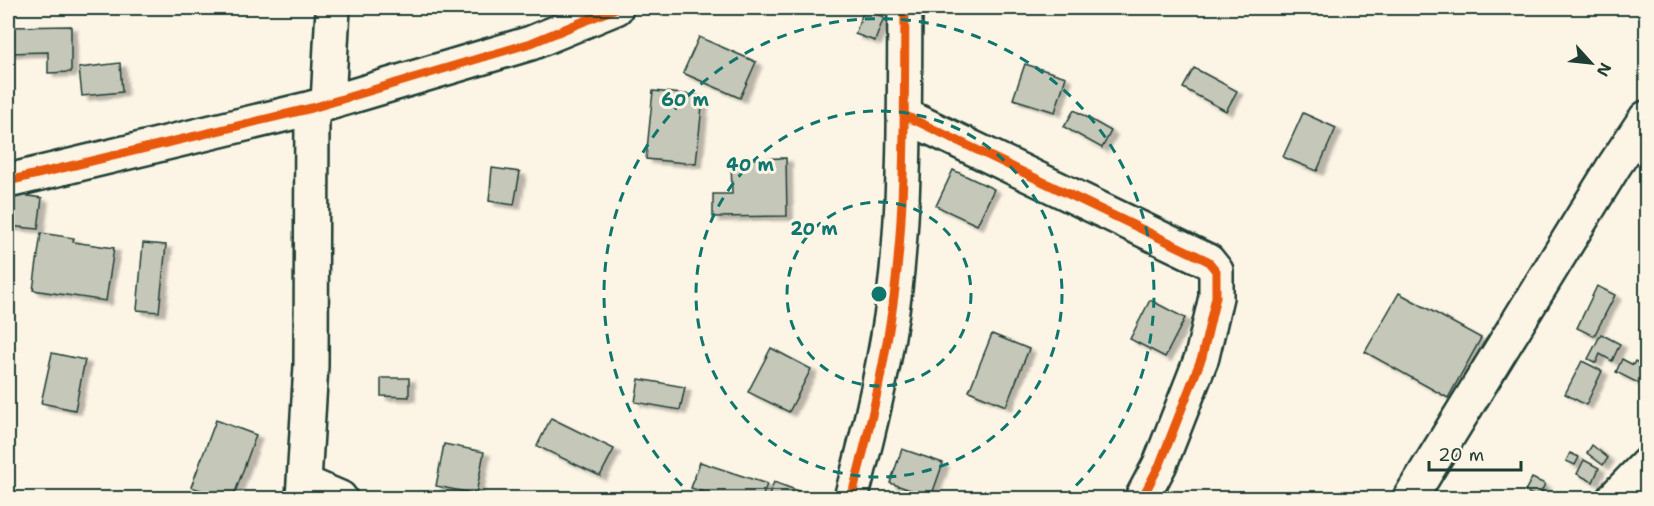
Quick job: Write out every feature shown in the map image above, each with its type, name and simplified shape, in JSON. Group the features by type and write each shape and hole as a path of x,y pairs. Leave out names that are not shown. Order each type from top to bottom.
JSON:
{"street":[{"path":"333,8 320,105 311,366 304,491 340,498"},
{"path":"8,181 320,105 531,43 616,8"},
{"path":"851,498 879,390 895,289 904,115 905,8"},
{"path":"904,115 1208,261 1216,271 1216,297 1202,357 1160,464 1142,498"},
{"path":"1410,498 1608,176 1647,118"},
{"path":"1614,498 1647,465"}],"building":[{"path":"864,10 884,17 875,41 855,34"},
{"path":"71,26 71,72 48,73 48,52 8,53 8,27"},
{"path":"699,37 756,62 740,98 683,73"},
{"path":"120,63 122,92 82,96 79,68"},
{"path":"1025,64 1066,77 1055,112 1013,99"},
{"path":"1194,68 1237,91 1226,111 1183,88"},
{"path":"653,91 703,96 696,164 646,159"},
{"path":"1074,110 1111,131 1102,148 1064,127"},
{"path":"1303,113 1336,128 1317,171 1283,157"},
{"path":"786,158 787,216 713,217 713,194 732,194 731,159"},
{"path":"492,168 520,172 514,205 489,201"},
{"path":"953,170 994,189 977,225 936,206"},
{"path":"14,194 42,198 38,229 9,226"},
{"path":"41,233 74,238 73,242 114,248 106,301 33,290"},
{"path":"143,243 166,245 159,312 137,310"},
{"path":"1597,286 1615,295 1594,336 1577,328"},
{"path":"1399,293 1481,338 1448,398 1365,352"},
{"path":"1150,300 1185,318 1165,357 1130,339"},
{"path":"1646,316 1646,335 1639,331"},
{"path":"992,334 1029,349 1006,406 969,391"},
{"path":"1601,334 1620,344 1612,361 1600,354 1596,363 1588,359"},
{"path":"771,348 811,369 789,412 748,392"},
{"path":"52,353 85,360 75,410 41,403"},
{"path":"1622,359 1633,365 1635,361 1646,367 1646,387 1616,372"},
{"path":"1582,361 1602,371 1586,405 1565,394"},
{"path":"381,378 409,378 409,397 381,396"},
{"path":"639,379 685,387 680,410 635,402"},
{"path":"551,418 614,449 600,476 537,446"},
{"path":"216,420 256,435 233,498 191,487"},
{"path":"444,444 484,452 476,494 436,486"},
{"path":"1592,445 1608,458 1603,465 1587,453"},
{"path":"902,449 943,463 931,497 890,483"},
{"path":"1570,453 1579,457 1575,465 1566,461"},
{"path":"1584,460 1599,468 1593,482 1577,474"},
{"path":"700,462 767,484 762,498 723,498 691,488"},
{"path":"1532,478 1545,484 1538,498 1525,491"},
{"path":"774,482 817,498 768,498"}],"cycle path":[{"path":"8,181 312,108 531,43 616,8"},
{"path":"851,498 877,395 899,254 903,184 905,8"},
{"path":"904,115 1208,261 1216,271 1216,297 1202,357 1160,464 1142,498"}]}
